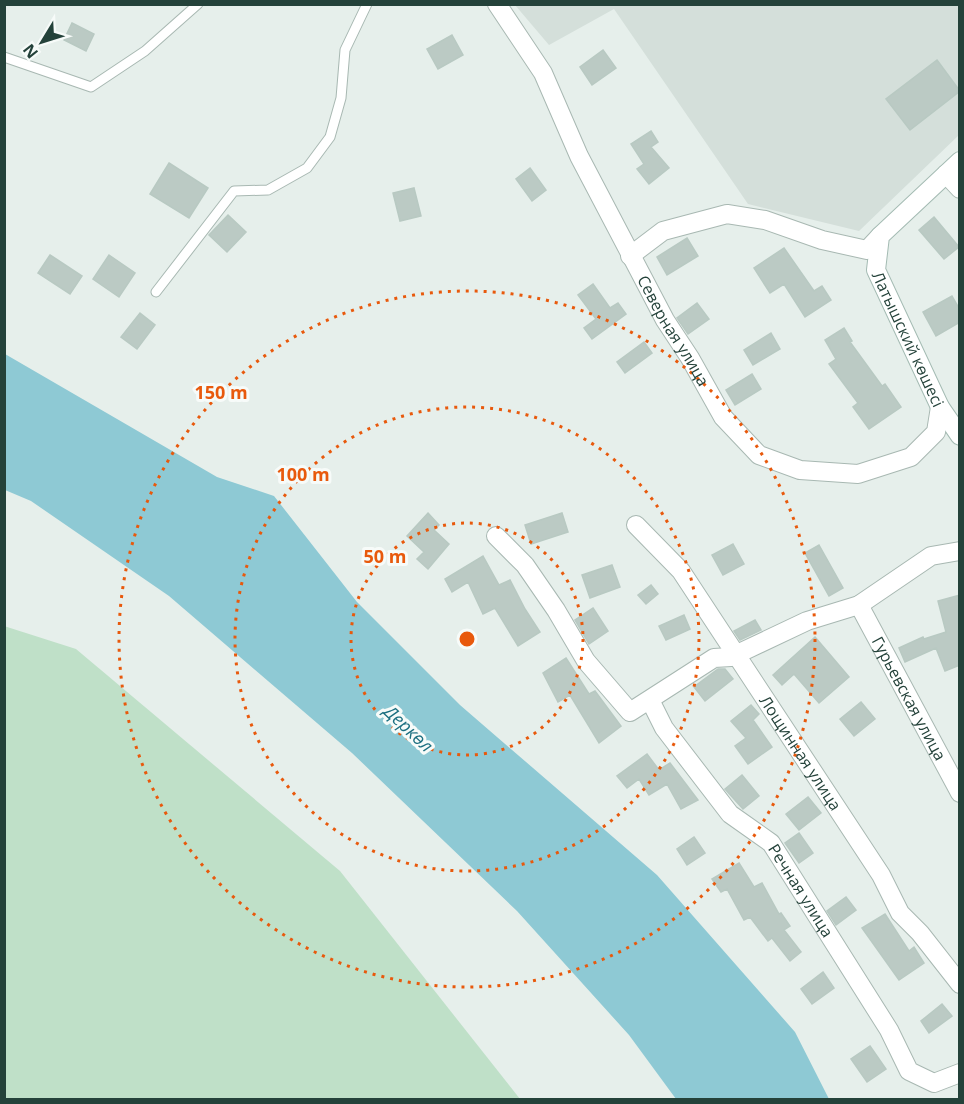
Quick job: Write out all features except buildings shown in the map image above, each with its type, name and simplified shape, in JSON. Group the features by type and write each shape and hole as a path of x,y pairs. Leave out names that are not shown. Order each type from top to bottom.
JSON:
{"street":[{"name":"Северная улица","path":"497,4 543,73 579,156 630,256 723,417 759,455 800,470 858,474 911,457 936,432 940,407"},
{"path":"630,256 663,231 727,214 765,220 822,240 867,250 960,161"},
{"path":"946,174 960,189"},
{"name":"Латышский көшесі","path":"880,236 876,270 940,407 957,426"},
{"name":"Лощинная улица","path":"636,525 681,571 881,875 900,913 920,933 960,984"},
{"path":"496,536 525,566 556,610 585,661 630,712 714,658 735,655 807,621 859,605 931,556 960,551"},
{"name":"Гурьевская улица","path":"859,605 960,793"},
{"name":"Речная улица","path":"650,700 664,728 730,814 771,843 777,851 889,1030 909,1071 934,1083 960,1073"}],"lane":[{"path":"4,57 91,87 145,51 198,4"},
{"path":"156,292 234,191 268,190 307,168 330,137 341,98 345,50 367,4"}],"shaded area":[{"path":"515,5 959,5 959,135 859,231 748,204 614,9 549,45"}],"green space":[{"path":"4,626 76,649 340,871 520,1099 5,1099"}],"water":[{"name":"Деркөл","path":"5,354 217,477 274,496 357,602 460,705 657,875 795,1032 829,1099 676,1099 629,1035 517,911 352,753 169,596 31,501 5,490"}]}
